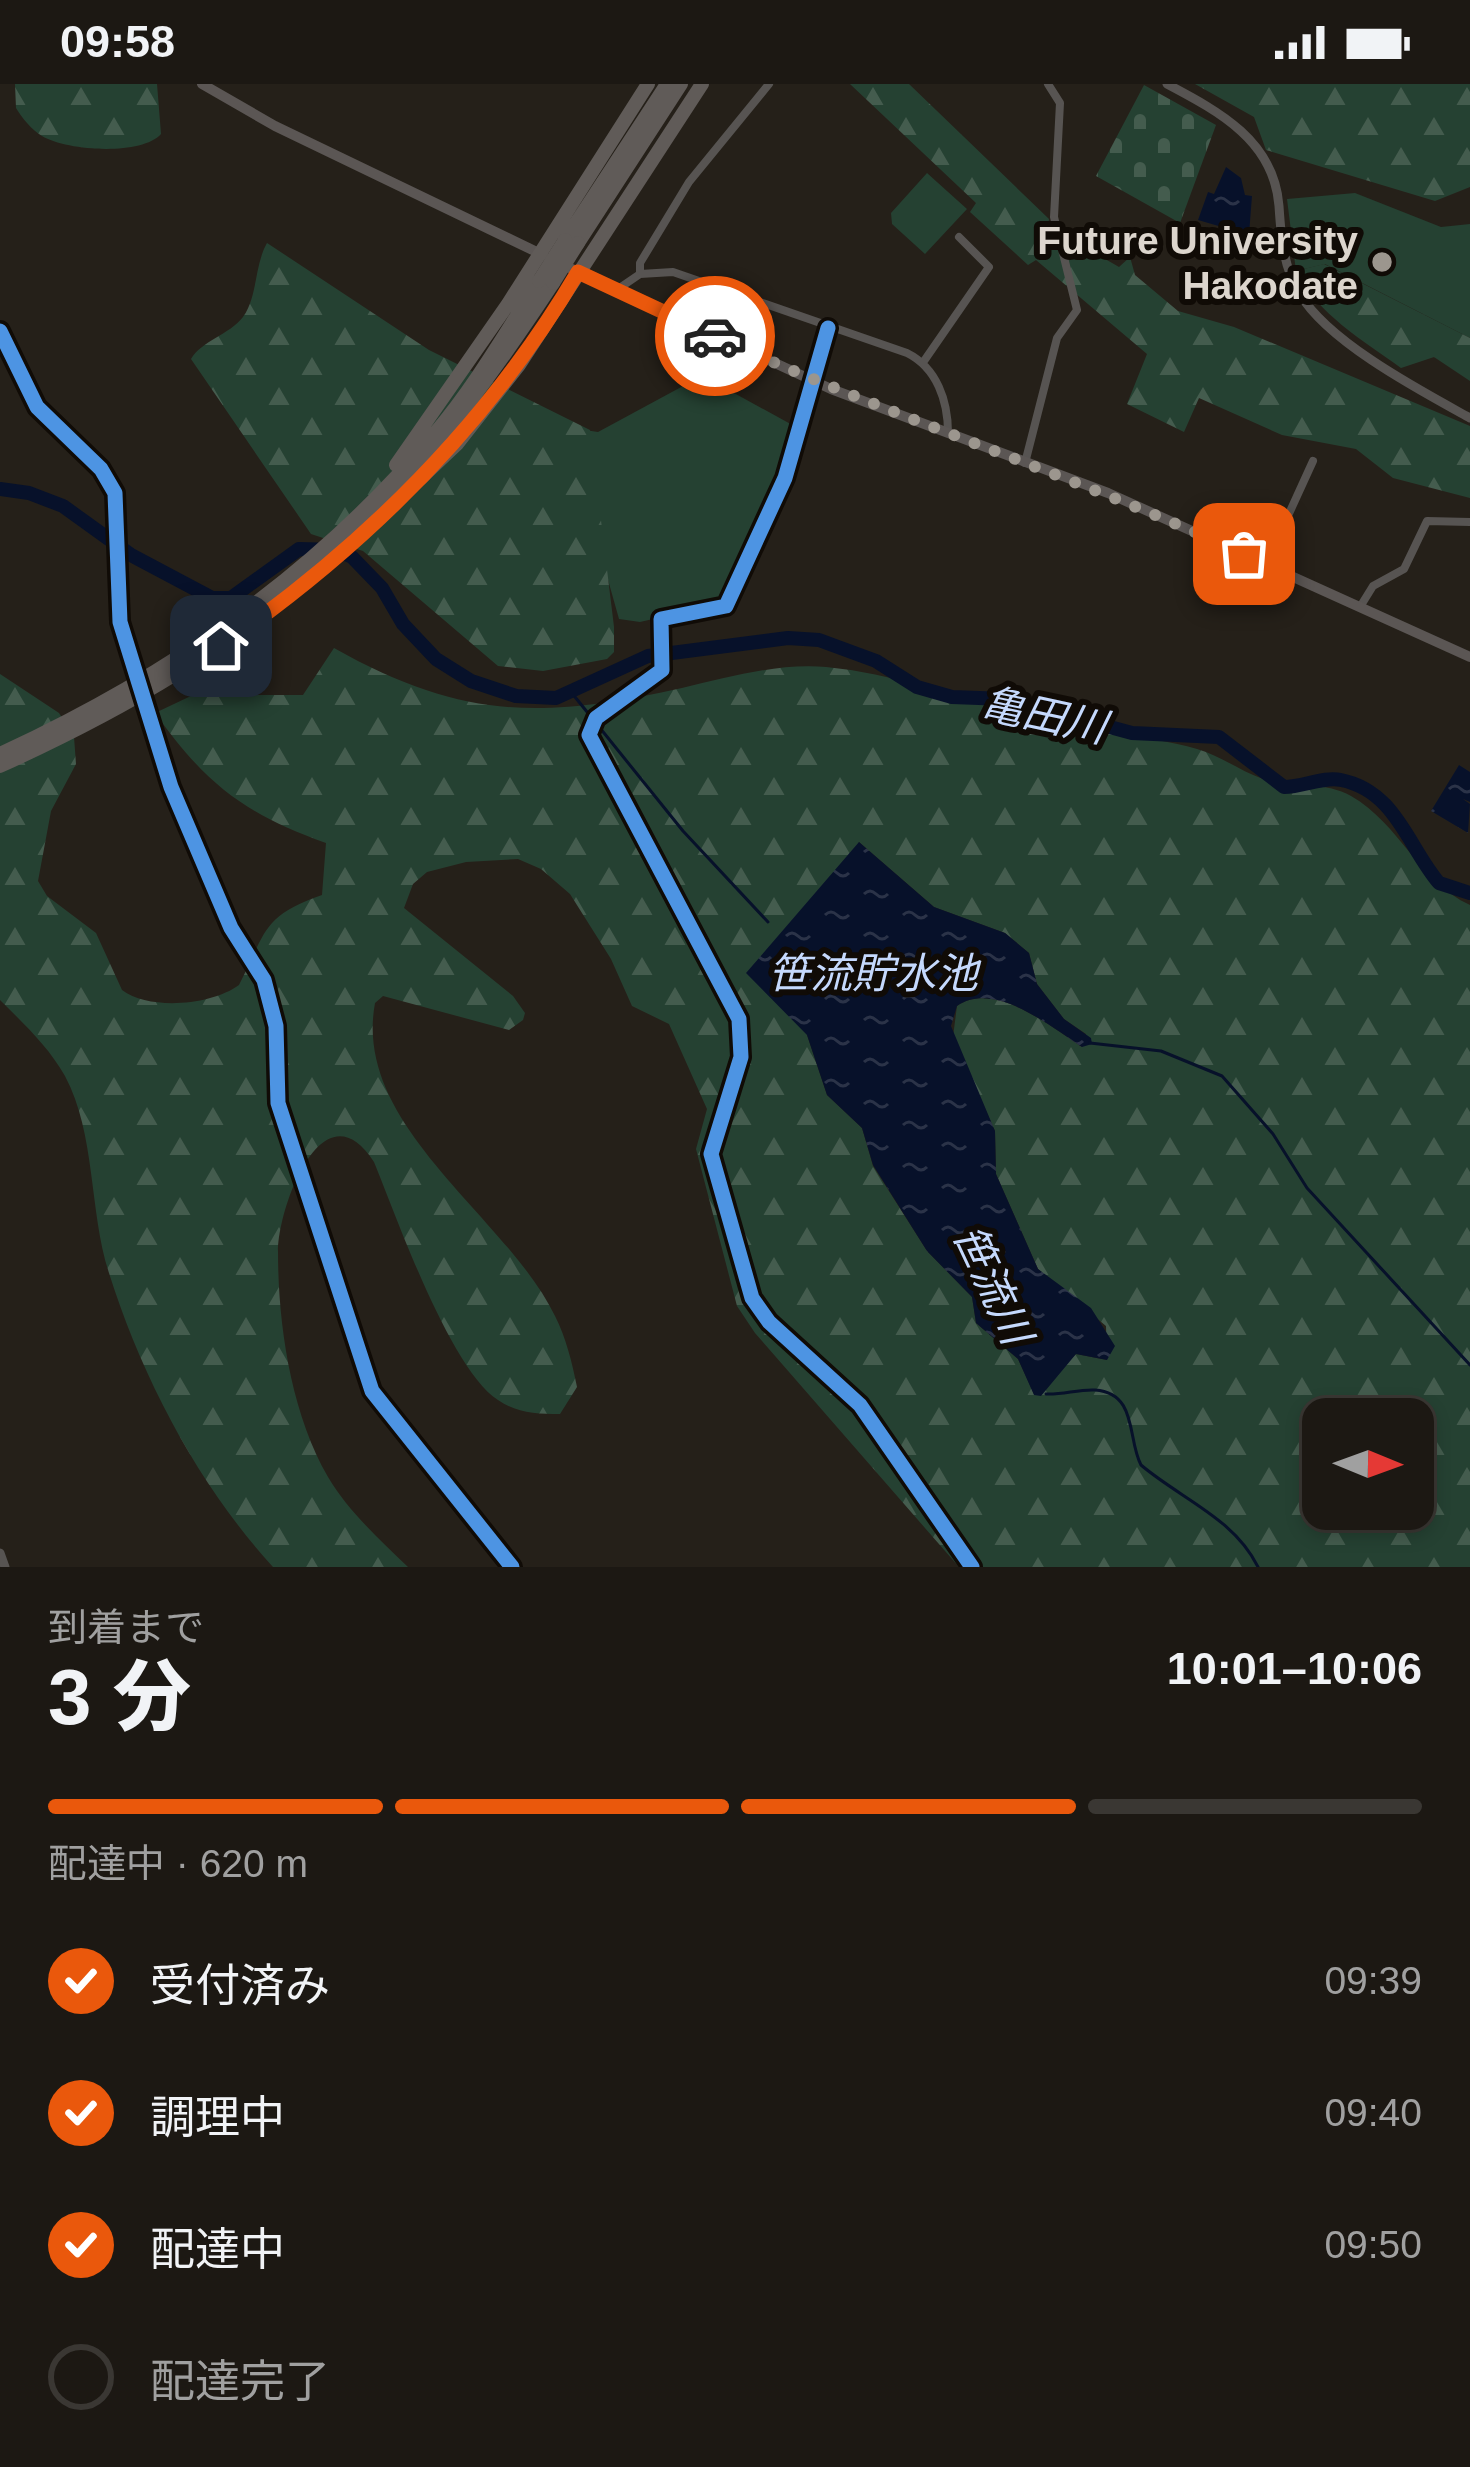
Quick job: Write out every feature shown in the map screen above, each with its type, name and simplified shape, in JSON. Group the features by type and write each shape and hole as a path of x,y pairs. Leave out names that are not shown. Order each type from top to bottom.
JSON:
{"highway":[{"path":"383,499 649,84"},
{"path":"0,766 159,687 313,569 383,499 480,395 667,84"},
{"path":"572,241 681,84"},
{"path":"383,499 457,444 542,333 702,84"},
{"path":"0,754 74,720 183,658 313,569"}],"main road":[{"path":"202,84 275,126 616,292 812,381 1108,493 1470,657"}],"street":[{"path":"640,274 640,263 689,182 769,84"},
{"path":"1025,463 1057,338 1077,310 1076,292 1057,244 1060,103 1048,84"},
{"path":"1167,84 1235,126 1265,154 1275,178 1286,266 1315,315 1423,393 1470,418"},
{"path":"924,361 989,267 959,237"},
{"path":"616,292 640,274 685,275 924,361 948,415 948,435"},
{"path":"828,328 785,478 726,606 661,619 664,660 659,674 594,721 589,735 611,785 739,1019 741,1057 711,1154 756,1306 848,1391 972,1567"},
{"path":"0,331 37,407 101,469 115,493 120,622 138,674"},
{"path":"1266,564 1313,461"},
{"path":"1360,608 1372,586 1404,568 1427,521 1470,523"},
{"path":"148,706 159,757 188,827 231,928 264,980 276,1026 278,1103 372,1391 512,1567"},
{"path":"0,1553 4,1567"}],"green space":[{"path":"15,84 157,84 161,134 121,148 85,148 53,141 18,112"},
{"path":"850,84 909,84 1049,219 1048,226 1119,267 1130,257 1135,275 1178,311 1234,327 1470,426 1470,498 1393,478 1356,449 1282,435 1199,398 1184,432 1127,404 1147,354 1036,260 1028,265 970,212 976,203"},
{"path":"1195,84 1470,84 1470,187 1435,201 1266,150 1254,117"},
{"path":"1144,85 1216,125 1180,223 1096,176"},
{"path":"927,173 967,209 925,254 892,224 891,213"},
{"path":"1355,193 1441,227 1470,224 1470,338 1325,264 1296,271 1287,199"},
{"path":"267,243 429,350 590,430 614,627 614,652 607,659 543,671 498,666 363,551 311,534 191,359 243,317"},
{"path":"1324,264 1470,338 1470,381 1434,357 1401,368 1342,325 1316,301 1296,271"},
{"path":"696,379 734,393 796,427 782,475 723,603 640,622 619,619 565,427 598,432"},
{"path":"334,648 423,689 504,707 587,705 772,669 826,667 906,682 1057,724 1197,749 1263,779 1330,788 1351,796 1383,821 1436,882 1470,905 1470,1567 959,1567 755,1333 737,1306 696,1149 707,1109 669,1024 632,1006 611,959 570,894 541,869 518,859 466,862 427,872 413,884 404,908 513,996 525,1013 523,1020 509,1030 383,996 375,1003 374,1048 387,1090 409,1129 532,1279 555,1316 577,1387 560,1414 543,1414 505,1404 480,1383 444,1326 374,1162 355,1141 337,1136 321,1144 295,1183 280,1232 279,1280 289,1368 305,1425 328,1477 355,1513 408,1567 273,1567 197,1466 156,1391 109,1273 75,1099 51,1055 0,1000 0,674 59,713 74,737 76,764 51,811 38,881 47,896 96,933 122,990 164,1003 197,1001 227,992 239,985 276,919 322,895 326,843 272,820 228,793 191,759 155,713 193,695 303,695","holes":["859,842 934,907 1005,933 1029,953 1037,984 1064,1019 1086,1034 1082,1047 1005,1002 972,999 957,1006 953,1037 995,1131 996,1174 1038,1269 1106,1326 1107,1360 1076,1354 1034,1394 1018,1359 976,1323 972,1297 927,1251 873,1166 862,1128 827,1095 807,1035"]}],"water":[{"path":"1226,167 1241,178 1245,195 1252,196 1249,235 1198,220 1208,192 1214,194"},
{"path":"1459,765 1470,772 1470,802 1463,799 1470,804 1468,833 1431,811"},
{"name":"笹流貯水池","path":"859,842 934,907 1005,933 1029,953 1037,984 1064,1019 1091,1038 1092,1044 1082,1047 1022,1009 988,999 957,1006 951,1026 995,1131 996,1174 1038,1269 1091,1308 1115,1346 1107,1360 1076,1354 1041,1396 1034,1395 1018,1359 976,1323 972,1297 927,1251 873,1165 862,1128 827,1095 807,1035 746,973"}],"waterway":[{"name":"亀田川","path":"0,489 29,493 63,506 131,555 212,598 231,598 299,549 337,550 352,557 382,588 403,624 436,659 471,681 516,696 556,698 648,656 788,638 819,640 876,661 917,687 952,697 1006,699 1132,733 1219,737 1284,787 1334,779 1360,786 1388,808 1439,883 1470,893"},
{"name":"笹流川","path":"571,692 683,831 768,922"},
{"path":"1090,1043 1161,1051 1222,1076 1273,1134 1307,1188 1470,1365"},
{"name":"笹流川","path":"1046,1394 1095,1390 1118,1399 1129,1419 1141,1465 1221,1522 1258,1567"}],"cycle path":[{"path":"828,328 785,478 726,606 661,619 662,670 596,718 589,735 739,1019 741,1057 711,1154 752,1298 769,1322 860,1405 972,1567"},
{"path":"0,331 37,407 101,469 115,493 120,622 171,787 231,928 264,980 276,1026 278,1103 372,1391 512,1567"}],"way so far":[{"path":"715,336 831,389 1108,493 1244,554"}],"place":[{"name":"Future University Hakodate","path":"1382,262"}],"route":[{"path":"221,646 318,573 457,444 542,333 578,272 715,336"}]}
